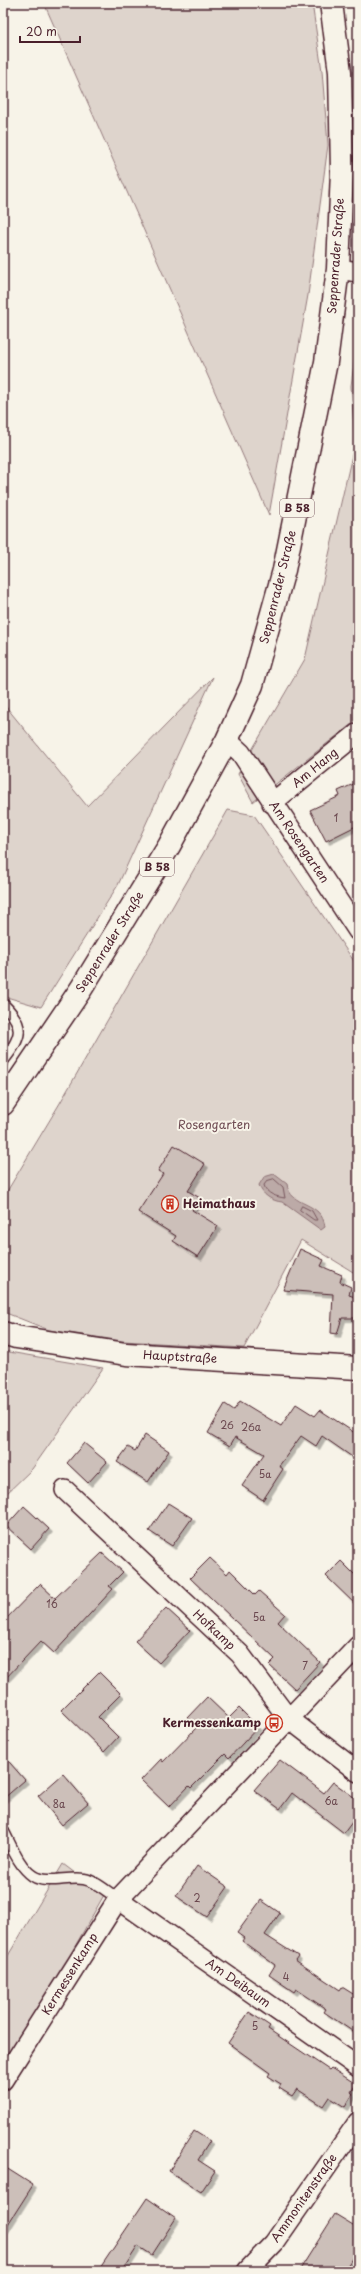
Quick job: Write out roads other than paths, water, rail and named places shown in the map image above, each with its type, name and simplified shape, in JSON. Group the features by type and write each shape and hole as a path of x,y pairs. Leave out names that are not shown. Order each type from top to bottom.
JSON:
{"main road":[{"name":"Seppenrader Straße","path":"3,1104 80,989 234,746 252,686 284,570 326,362 348,270 342,170 340,72 331,3"},
{"name":"Hauptstraße","path":"3,1333 16,1337 126,1354 358,1368"}],"street":[{"name":"Am Hang","path":"272,803 358,733"},
{"name":"Am Rosengarten","path":"234,746 358,931"},
{"name":"Hofkamp","path":"65,1490 240,1654 288,1718 358,1772"},
{"name":"Kermessenkamp","path":"3,2080 118,1899 288,1718 358,1646"},
{"name":"Am Deibaum","path":"118,1899 358,2067"},
{"name":"Ammonitenstraße","path":"247,2271 274,2243 358,2122"}],"lane":[{"path":"3,1004 16,1016 20,1030 16,1045 3,1061"},
{"path":"3,1830 25,1869 33,1876 42,1880 68,1878 86,1879 118,1899"}],"water":[{"path":"274,1174 287,1184 289,1192 294,1197 318,1212 323,1218 325,1227 321,1230 282,1202 271,1199 262,1192 259,1185 264,1177"}],"place":[{"name":"Heimathaus","path":"170,1204"},
{"name":"Kermessenkamp","path":"274,1723"}],"park label":[{"name":"Rosengarten","path":"214,1125"}]}
